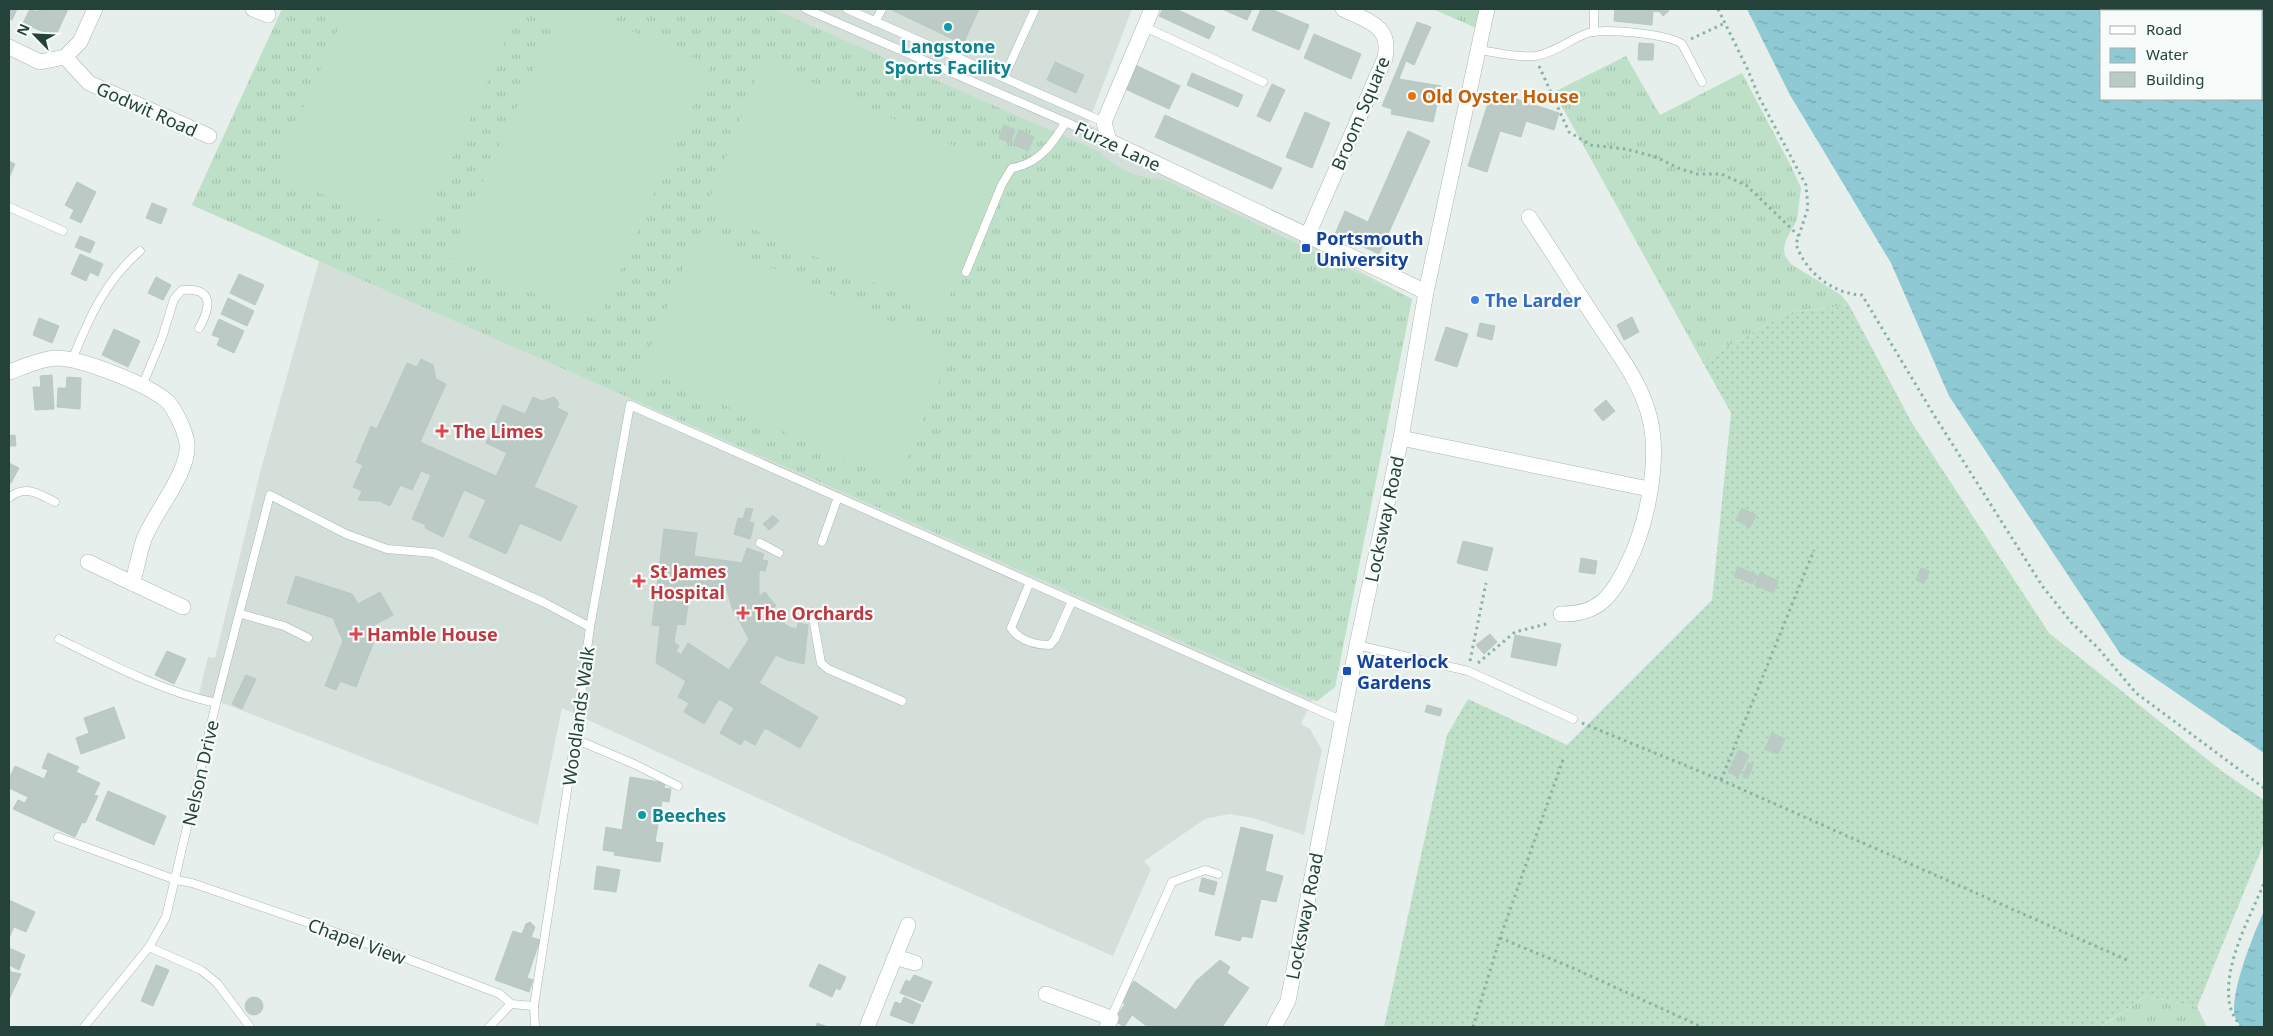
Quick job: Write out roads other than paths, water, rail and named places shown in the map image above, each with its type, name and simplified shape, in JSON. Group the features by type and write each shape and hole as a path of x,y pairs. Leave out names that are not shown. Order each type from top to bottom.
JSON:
{"street":[{"path":"9,47 40,62 65,57 80,42 96,9"},
{"path":"253,9 268,15"},
{"path":"1109,141 1104,122 1152,9"},
{"name":"Broom Square","path":"1307,237 1385,58 1388,46 1384,32 1375,24 1343,9"},
{"name":"Locksway Road","path":"1274,1027 1288,1000 1343,721 1356,645 1402,438 1426,292 1487,9"},
{"name":"Godwit Road","path":"65,57 89,83 209,136"},
{"name":"Furze Lane","path":"1109,141 1307,237 1426,292"},
{"path":"1529,217 1633,376 1650,418 1653,439 1649,489 1638,539 1618,583 1602,603 1590,610 1577,614 1561,614"},
{"path":"9,372 55,358 79,362 103,368 142,386 168,402 179,421 187,443 185,459 180,477 166,496 143,540 132,583"},
{"path":"1402,438 1649,489"},
{"path":"88,562 183,607"},
{"path":"867,1027 908,926"},
{"path":"895,956 916,963"},
{"path":"1046,994 1109,1022"}],"lane":[{"name":"Furze Lane","path":"806,9 1109,141"},
{"path":"847,9 1104,122"},
{"path":"876,22 882,9"},
{"path":"1004,77 1035,9"},
{"path":"1594,9 1594,32"},
{"path":"1145,27 1263,82"},
{"path":"1478,50 1535,56 1555,50 1578,37 1594,32 1609,30 1660,36 1676,40 1682,44 1702,82"},
{"path":"966,272 1002,184 1012,168 1034,162 1047,149 1066,122"},
{"path":"9,207 63,231"},
{"path":"79,362 83,333 107,287 122,266 140,251"},
{"path":"142,386 162,338 174,299 182,290 194,289 204,294 209,303 207,315 199,328"},
{"name":"Woodlands Walk","path":"535,1027 534,1006 575,739 590,627 630,405 838,497"},
{"path":"9,498 23,490 32,490 55,502"},
{"name":"Nelson Drive","path":"84,1027 149,947 166,917 216,703 241,614 270,495 346,534 387,549 434,553 543,602 590,627"},
{"path":"822,542 838,497 1343,721"},
{"path":"760,543 778,553"},
{"path":"1030,582 1011,628 1016,636 1037,645 1050,645 1055,639 1072,601"},
{"path":"812,612 821,663 828,669 902,701"},
{"path":"241,614 284,626 308,638"},
{"path":"59,639 140,678 196,699 216,703"},
{"path":"1356,645 1468,670 1573,719"},
{"path":"575,739 634,764 678,786"},
{"name":"Chapel View","path":"58,837 176,880 192,883 355,939 500,994 511,1004 534,1006"},
{"path":"1109,1022 1172,882 1205,870 1218,874"},
{"path":"149,947 201,970 217,983 250,1027"},
{"path":"489,1027 511,1004"}],"water":[{"path":"1747,9 2264,9 2264,753 2121,655 1949,396 1891,263 1790,95"},
{"path":"2264,911 2264,1027 2241,1027 2235,1017 2236,994 2254,934"}],"place":[{"name":"Langstone Sports Facility","path":"948,27"},
{"name":"Old Oyster House","path":"1412,96"},
{"name":"Portsmouth University","path":"1306,248"},
{"name":"The Larder","path":"1475,300"},
{"name":"The Limes","path":"442,431"},
{"name":"St James Hospital","path":"639,581"},
{"name":"The Orchards","path":"743,613"},
{"name":"Hamble House","path":"356,634"},
{"name":"Waterlock Gardens","path":"1347,671"},
{"name":"Beeches","path":"642,815"}]}
